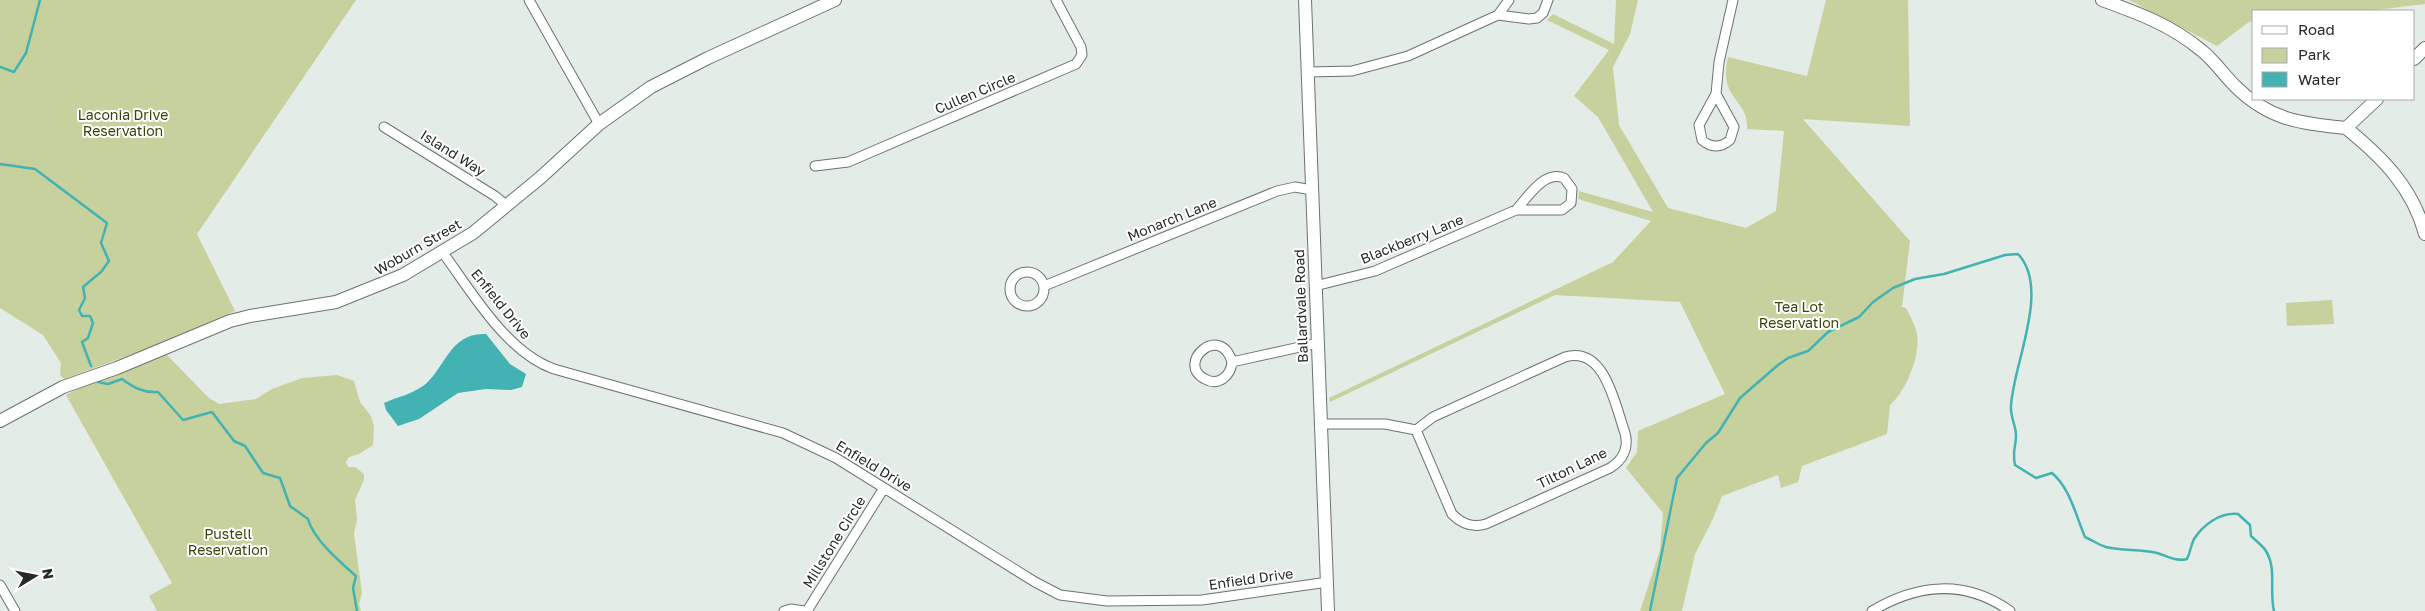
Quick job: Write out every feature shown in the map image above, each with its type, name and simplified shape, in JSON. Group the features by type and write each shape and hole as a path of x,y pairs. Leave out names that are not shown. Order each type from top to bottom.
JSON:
{"street":[{"path":"529,0 599,124"},
{"name":"Woburn Street","path":"0,421 63,387 117,368 216,327 245,317 344,300 386,283 443,253 473,233 599,124 633,98 671,76 835,0"},
{"name":"Cullen Circle","path":"815,166 848,162 1076,64 1082,55 1081,47 1056,0"},
{"name":"Ballardvale Road","path":"1306,0 1328,611"},
{"path":"1308,72 1346,72 1391,61 1425,49 1498,15 1509,0"},
{"path":"1498,15 1533,19 1543,13 1548,0"},
{"path":"1716,94 1734,127 1730,140 1718,147 1705,142 1699,129 1700,122 1716,94 1719,62 1733,0"},
{"path":"2102,0 2145,15 2173,29 2201,49 2236,88 2252,100"},
{"path":"2415,58 2425,48"},
{"path":"2252,100 2263,108 2291,121 2320,127 2346,128 2364,142 2402,182 2417,208 2425,234"},
{"path":"2346,128 2376,100"},
{"name":"Island Way","path":"384,127 495,196 506,206"},
{"name":"Blackberry Lane","path":"1316,286 1375,271 1516,210 1562,210 1570,203 1572,189 1564,178 1550,176 1516,210"},
{"name":"Monarch Lane","path":"1044,286 1276,191 1295,188 1312,190"},
{"name":"Enfield Drive","path":"443,253 503,332 520,350 536,361 554,369 770,428 814,446 1035,582 1060,595 1107,600 1202,600 1328,582"},
{"path":"1232,362 1318,343"},
{"path":"1210,346 1216,346 1227,351 1232,362 1229,373 1219,381 1205,380 1198,373 1196,367 1197,356 1205,347 1210,346"},
{"name":"Tilton Lane","path":"1577,355 1588,357 1600,369 1625,433 1627,444 1620,460 1610,468 1486,524 1474,526 1461,522 1452,514 1416,430 1433,417 1566,357 1577,355"},
{"path":"1321,424 1385,424 1416,430"},
{"name":"Millstone Circle","path":"784,611 791,608 805,611 884,488"},
{"path":"0,585 15,611"},
{"path":"1872,611 1905,594 1921,590 1945,588 1968,590 1983,595 2010,611"}],"green space":[{"name":"Laconia Drive Reservation","path":"0,0 356,0 197,234 235,311 152,347 64,379 60,375 61,363 43,335 0,308"},
{"name":"Tea Lot Reservation","path":"1616,0 1638,0 1630,34 1613,67 1619,125 1668,208 1746,228 1776,211 1784,131 1747,129 1743,111 1730,91 1727,82 1728,57 1807,76 1826,0 1908,0 1910,126 1803,119 1910,241 1902,307 1906,308 1917,334 1917,352 1911,372 1902,391 1890,405 1887,434 1802,466 1798,482 1781,488 1778,475 1722,496 1713,519 1695,554 1682,611 1640,611 1660,550 1663,513 1626,468 1637,452 1638,431 1725,394 1680,302 1555,295 1330,402 1329,398 1613,262 1651,221 1578,199 1579,191 1653,212 1598,117 1574,96 1609,50 1547,20 1553,14 1614,44"},
{"path":"2129,0 2425,0 2425,4 2375,10 2252,10 2252,21 2217,46"},
{"path":"2332,300 2334,324 2287,326 2286,303"},
{"name":"Pustell Reservation","path":"167,355 209,398 219,404 256,399 272,389 302,378 337,375 354,381 360,402 371,416 374,427 373,445 359,454 349,457 346,462 348,467 355,467 364,474 364,480 355,500 357,520 354,533 362,593 359,604 361,611 157,611 149,596 172,583 66,395 93,381"}],"water":[{"path":"486,334 510,364 526,374 522,387 511,390 486,389 458,393 419,419 398,426 386,410 384,403 423,386 431,379 449,353 464,339 474,335"}],"waterway":[{"path":"0,67 14,72 26,53 40,0"},
{"path":"0,164 35,169 107,223 101,243 109,261 101,272 83,287 85,298 79,310 82,316 90,316 93,323 88,338 82,342 91,366"},
{"path":"1650,611 1677,478 1706,443 1718,433 1740,398 1778,365 1788,358 1808,351 1828,332 1859,317 1873,302 1893,288 1915,279 1944,274 2005,255 2018,254 2027,269 2031,287 2031,306 2011,406 2016,435 2015,465 2036,478 2052,473 2068,494 2085,537 2106,547 2157,553 2183,560 2187,559 2194,539 2207,524 2225,515 2238,514 2250,525 2251,536 2266,551 2269,558 2272,573 2274,611"},
{"path":"98,382 108,384 122,379 139,389 148,392 158,392 183,420 212,412 234,441 245,446 263,473 280,478 290,506 308,519 321,542 356,576 353,588 357,611"}]}
